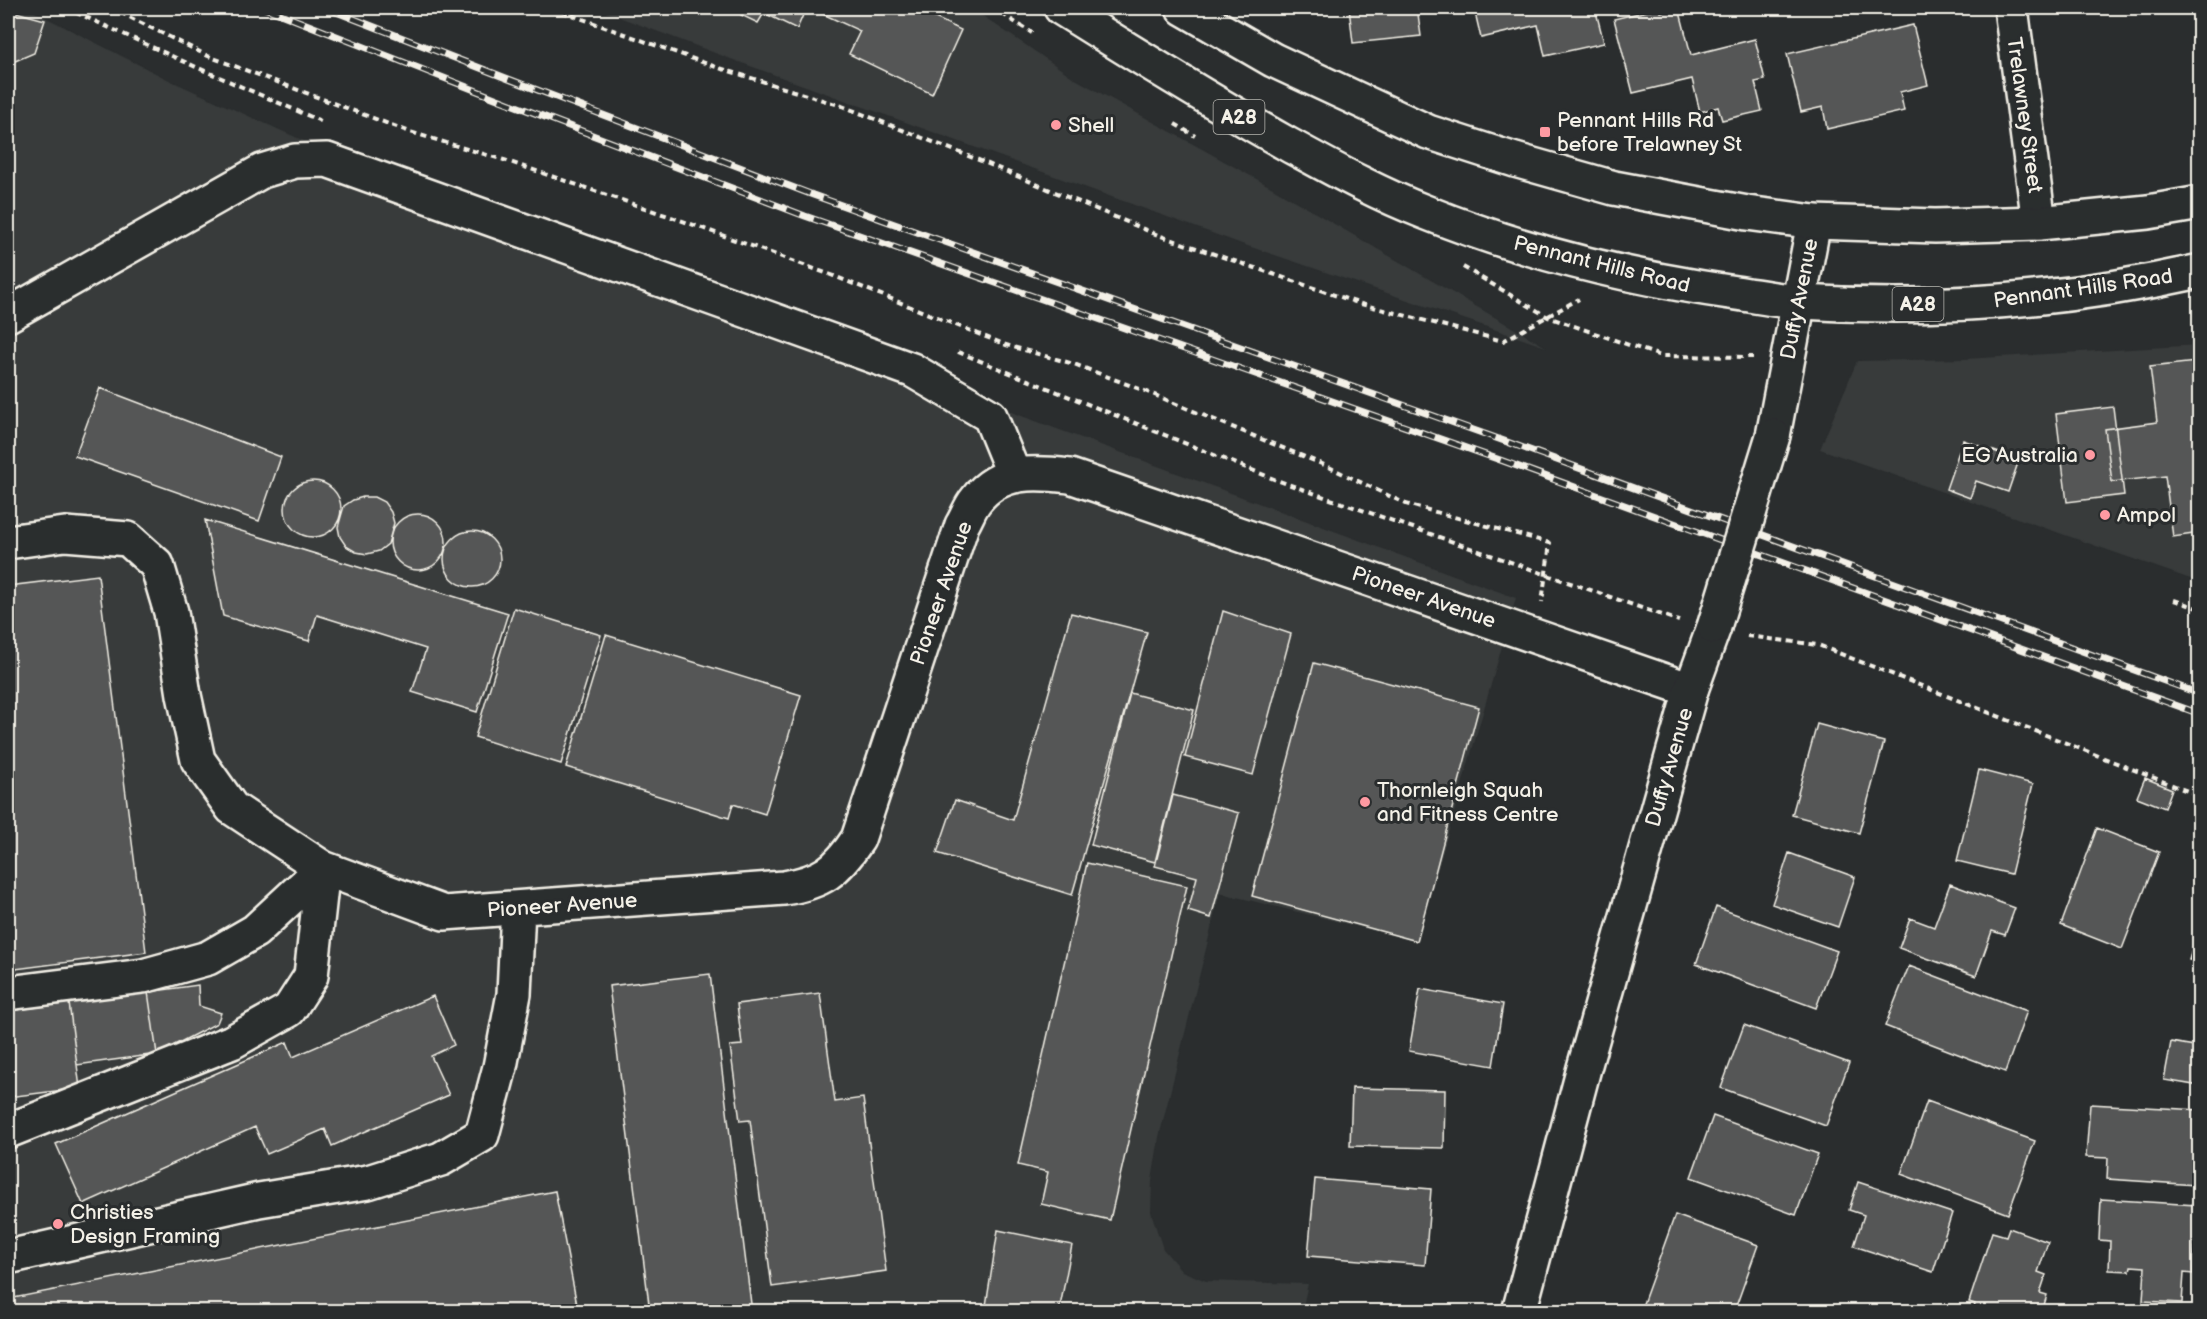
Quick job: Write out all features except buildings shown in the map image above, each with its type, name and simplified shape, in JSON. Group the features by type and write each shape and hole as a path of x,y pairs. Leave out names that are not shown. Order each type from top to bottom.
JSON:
{"main road":[{"name":"Pennant Hills Road","path":"1061,8 1189,87 1338,172 1425,212 1532,250 1624,273 1696,288 1799,302 1870,305 1970,303 2038,298 2199,271"},
{"path":"1183,8 1273,60 1428,132 1614,188 1747,213 1815,222 1935,226 2039,223 2148,212 2199,203"},
{"name":"Trelawney Street","path":"2011,8 2039,223"},
{"path":"8,315 262,171 295,161 327,160 912,370 990,416 1014,475"},
{"name":"Duffy Avenue","path":"1519,1311 1587,1057 1691,690 1773,436 1815,222"},
{"name":"Pioneer Avenue","path":"8,542 64,534 128,539 157,565 171,612 184,695 198,760 232,808 323,868 444,913 784,888 807,884 824,876 843,862 858,839 963,525 976,500 993,485 1014,475 1038,472 1070,476 1691,690"},
{"path":"8,993 143,976 207,958 255,931 323,868"},
{"path":"8,1131 232,1042 289,1010 311,976 323,868"},
{"path":"8,1257 259,1200 368,1182 441,1159 482,1136 500,1067 514,994 518,908"}],"path":[{"path":"111,8 208,56 410,132 504,160 680,220 834,276 1006,345 1074,364 1145,391 1329,467 1406,504 1550,543 1537,636"},
{"path":"552,8 716,67 842,106 981,161 1158,236 1361,304 1503,341 1624,273"},
{"path":"2174,600 2199,609"},
{"path":"1712,630 1818,645 2199,796"}],"shaded area":[{"path":"8,8 27,8 171,81 433,199 1516,598 1417,941 1220,893 1159,1137 1152,1181 1151,1212 1163,1249 1182,1271 1206,1281 1308,1284 1302,1311 8,1311"},
{"path":"595,8 971,8 1077,80 1269,186 1546,347 1242,244"},
{"name":"Ampol","path":"2199,345 2199,582 1820,449 1857,361 1964,359"}],"railway":[{"path":"265,8 805,216 1503,461 2200,714"},
{"path":"326,8 813,195 1510,443 2200,694"}],"place":[{"name":"Shell","path":"1056,125"},
{"name":"Pennant Hills Rd before Trelawney St","path":"1545,132"},
{"name":"EG Australia","path":"2090,455"},
{"name":"Ampol","path":"2105,515"},
{"name":"Thornleigh Squah and Fitness Centre","path":"1365,802"},
{"name":"Christies Design Framing","path":"58,1224"}]}
